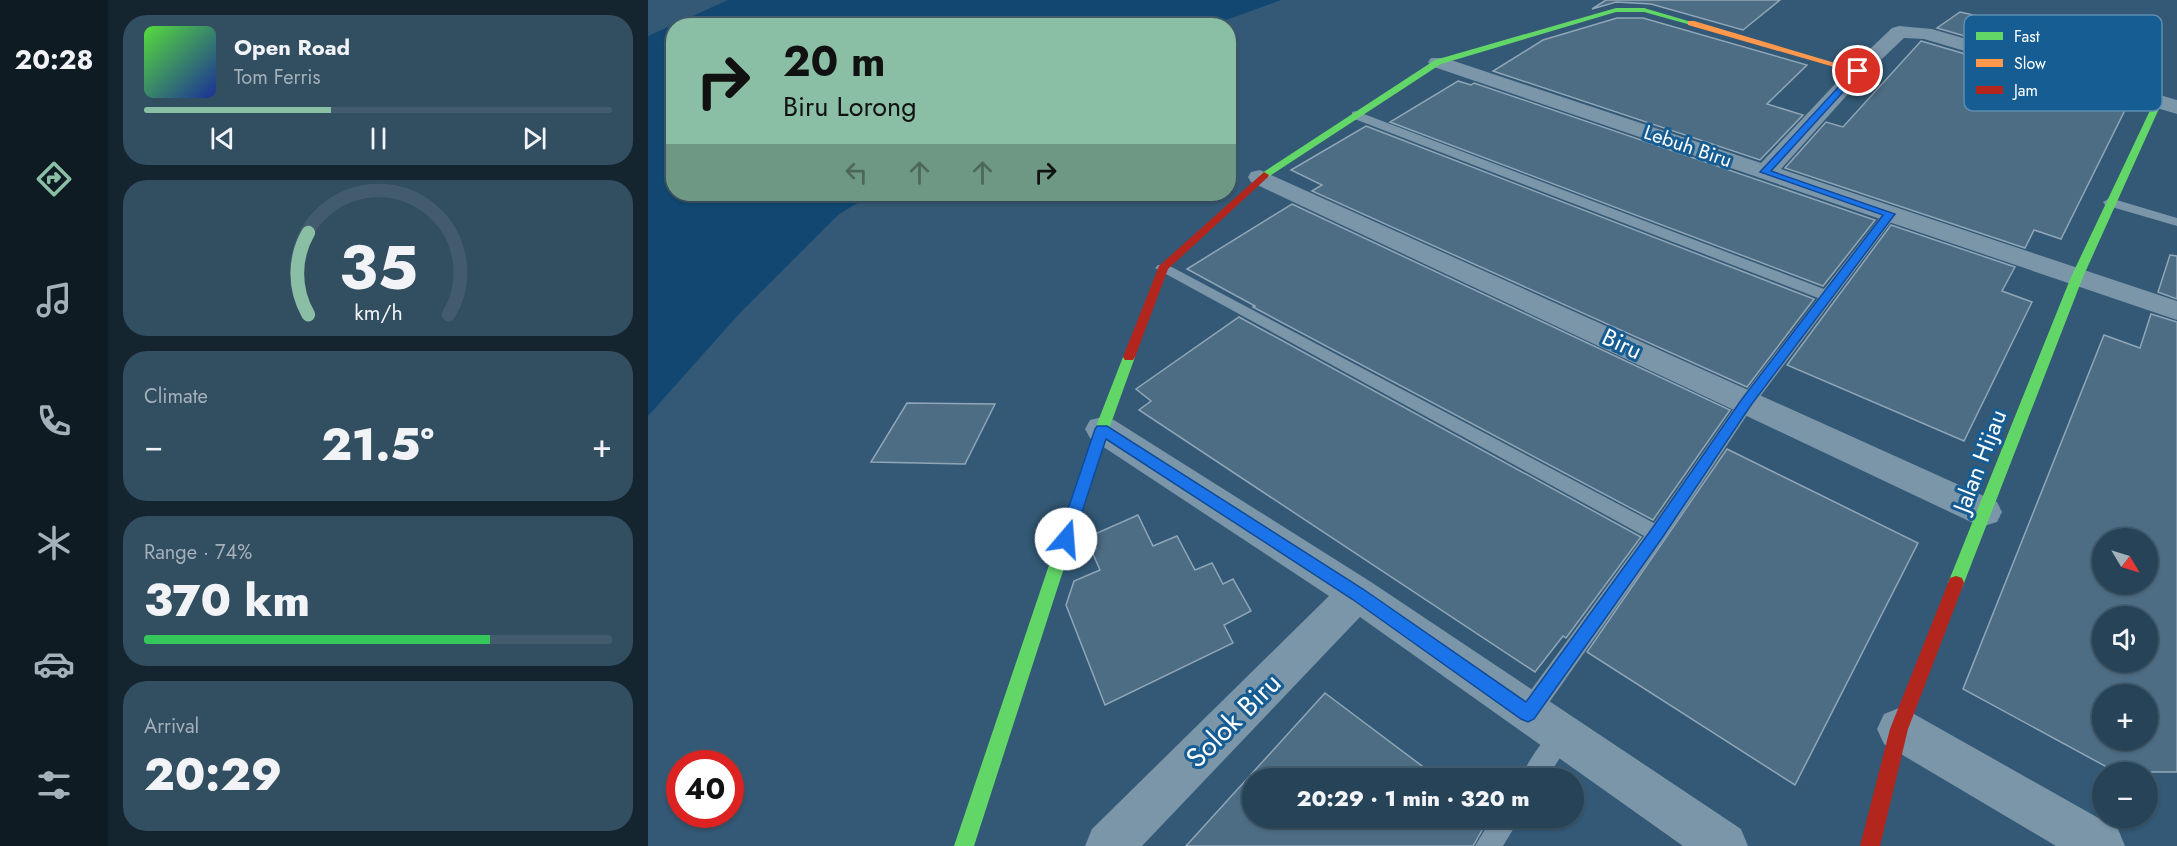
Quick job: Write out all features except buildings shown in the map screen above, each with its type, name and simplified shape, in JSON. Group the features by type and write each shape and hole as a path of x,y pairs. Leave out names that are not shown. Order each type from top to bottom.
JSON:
{"street":[{"path":"1236,200 1260,177 1438,62 1616,10 1634,8 1858,71"},
{"path":"1765,172 1858,71 1899,32 1916,31 1964,45"},
{"name":"Lebuh Biru","path":"1438,62 2177,311"},
{"name":"Jalan Hijau","path":"1870,846 1899,729 2077,277 2110,202 2167,104"},
{"name":"Biru","path":"1260,177 1984,512"},
{"path":"964,846 1102,429 1163,268 1234,201"},
{"path":"1102,429 1357,594 1724,846"},
{"name":"Solok Biru","path":"1109,846 1357,594"},
{"path":"1899,729 2101,846"}],"lane":[{"path":"1356,115 1827,296"},
{"path":"2110,202 2177,222"},
{"path":"1528,713 1657,534 1747,402 1890,214"},
{"path":"1163,268 1657,534"},
{"path":"1540,768 1562,736"},
{"path":"1488,846 1500,828"}],"water":[{"path":"728,0 1281,0 1232,18 688,18"},
{"path":"666,28 666,201 861,201 838,215 738,315 648,416 648,36"}],"traffic: fast":[{"path":"1264,175 1438,62 1616,10 1644,10 1691,23"},
{"path":"1956,583 2077,277 2154,111"},
{"path":"964,846 1102,429 1129,357"}],"traffic: slow":[{"path":"1691,23 1858,71"}],"traffic: jam":[{"path":"1236,201 1264,175"},
{"path":"1129,357 1163,268 1236,201"},
{"path":"1870,846 1899,729 1956,583"}],"route":[{"path":"1066,539 1102,429 1357,594 1528,713 1657,534 1747,402 1890,214 1765,172 1858,71"}]}
